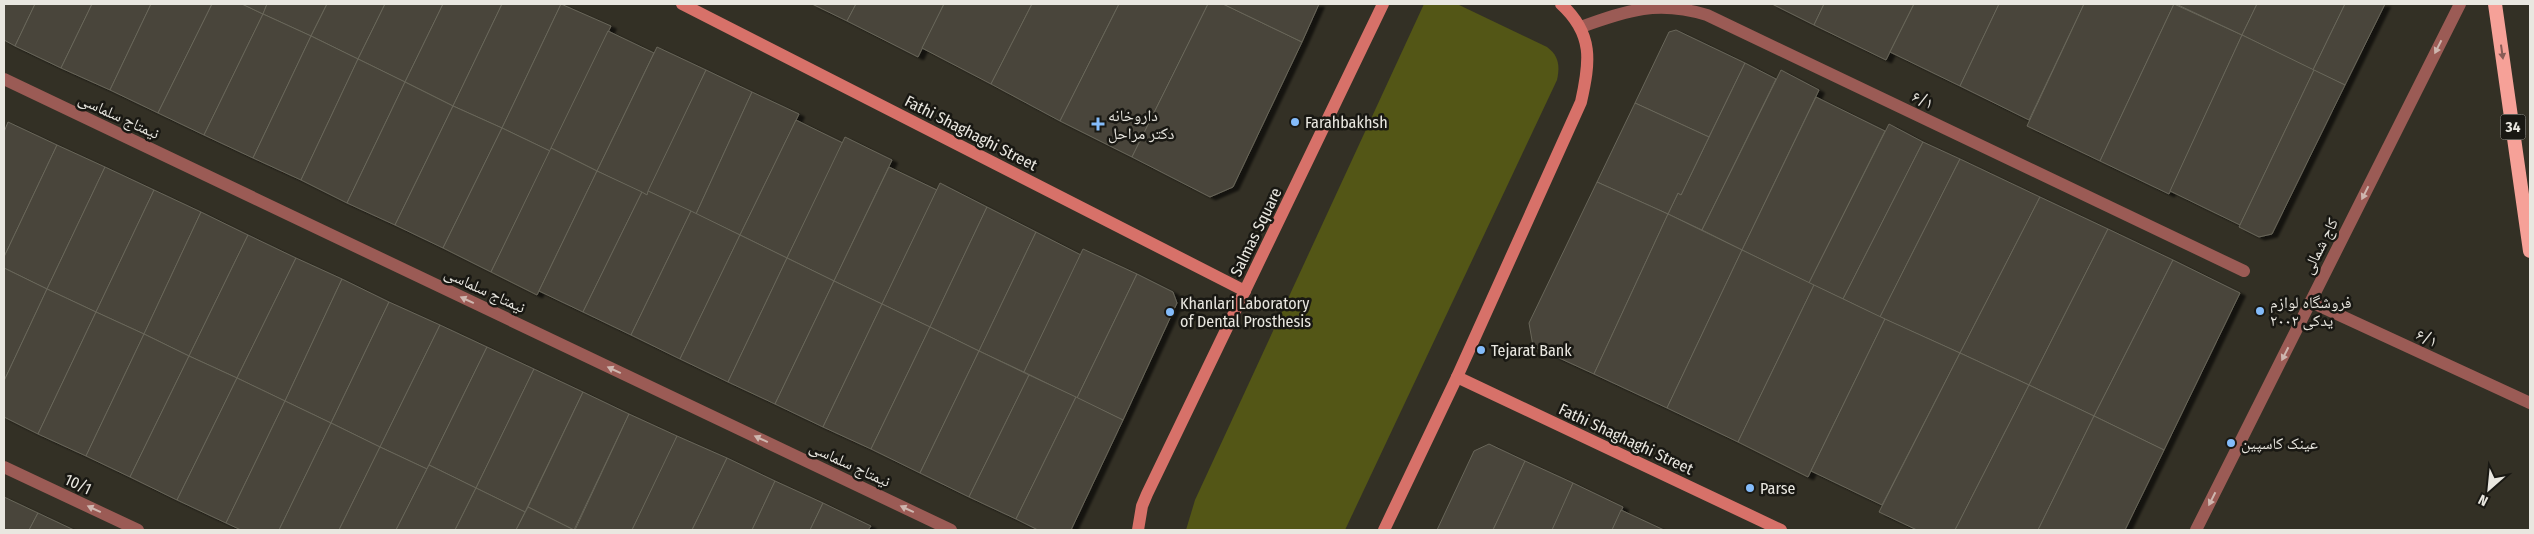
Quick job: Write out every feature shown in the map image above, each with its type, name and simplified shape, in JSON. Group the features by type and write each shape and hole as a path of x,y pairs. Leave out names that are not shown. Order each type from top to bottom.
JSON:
{"highway":[{"name":"34","path":"2495,4 2530,251"}],"main road":[{"name":"Fathi Shaghaghi Street","path":"682,4 1245,291"},
{"name":"Salmas Square","path":"1138,530 1142,506 1147,494 1384,4"},
{"path":"1384,530 1457,377 1581,102 1589,61 1581,27 1573,14 1561,4"},
{"name":"Fathi Shaghaghi Street","path":"1457,377 1781,530"}],"street":[{"name":"کاج شمالی","path":"2196,530 2460,4"},
{"name":"۶/۱","path":"1581,27 1642,8 1664,5 1685,7 1707,15 2244,271"},
{"name":"نیمتاج سلماسی","path":"4,79 952,530"},
{"name":"۶/۱","path":"2310,302 2530,403"},
{"name":"10/1","path":"4,467 138,530"}],"shaded area":[{"path":"1424,4 1457,4 1547,47 1554,54 1558,62 1557,80 1345,530 1186,530 1195,500"}],"building":[{"path":"4,4 35,4 15,46 4,40"},
{"path":"35,4 92,4 61,68 15,46"},
{"path":"92,4 151,4 110,90 61,68"},
{"path":"151,4 212,4 158,113 110,90"},
{"path":"212,4 242,4 263,14 204,135 158,113"},
{"path":"242,4 267,4 263,14"},
{"path":"267,4 327,4 311,36 263,14"},
{"path":"327,4 385,4 358,59 311,36"},
{"path":"385,4 443,4 405,82 358,59"},
{"path":"443,4 502,4 453,106 405,82"},
{"path":"502,4 561,4 502,128 453,106"},
{"path":"561,4 611,26 550,151 502,128"},
{"path":"812,4 856,4 847,21"},
{"path":"856,4 944,4 918,57 847,21"},
{"path":"944,4 1032,4 991,84 922,48"},
{"path":"1032,4 1119,4 1060,121 991,84"},
{"path":"1119,4 1208,4 1132,157 1060,121"},
{"path":"1208,4 1223,4 1302,42 1233,187 1210,197 1132,157"},
{"path":"1223,4 1319,4 1302,42"},
{"path":"1772,4 1824,4 1814,25"},
{"path":"1824,4 1914,4 1886,60 1814,25"},
{"path":"1914,4 1999,4 1960,86 1890,52"},
{"path":"1999,4 2084,4 2029,120 1960,86"},
{"path":"2084,4 2174,4 2100,161 2027,126"},
{"path":"2174,4 2242,35 2169,194 2100,161"},
{"path":"2176,4 2257,4 2242,35"},
{"path":"2257,4 2345,4 2313,70 2242,35"},
{"path":"2345,4 2385,4 2345,85 2313,70"},
{"path":"263,14 311,36 253,158 204,135"},
{"path":"1676,30 1745,63 1709,137 1635,103 1669,32"},
{"path":"608,31 654,53 597,171 551,148"},
{"path":"2242,35 2314,70 2240,225 2170,191"},
{"path":"311,36 358,59 301,180 253,158"},
{"path":"657,47 706,70 647,195 597,171"},
{"path":"358,59 405,82 347,203 301,180"},
{"path":"1745,63 1776,79 1702,230 1668,214 1678,193 1681,195"},
{"path":"706,70 752,92 696,214 648,191"},
{"path":"1781,70 1819,90 1742,250 1702,230"},
{"path":"2314,70 2345,85 2272,234 2259,237 2239,227"},
{"path":"405,82 453,106 395,225 347,203"},
{"path":"752,92 799,114 740,235 696,214"},
{"path":"1816,97 1885,131 1809,283 1742,250"},
{"path":"1635,103 1709,137 1681,195 1678,193 1668,214 1597,182"},
{"path":"453,106 502,128 443,248 395,225"},
{"path":"796,120 843,143 787,258 740,235"},
{"path":"8,122 57,145 4,257 4,132"},
{"path":"1889,124 1923,142 1843,299 1809,283"},
{"path":"502,128 550,151 491,272 443,248"},
{"path":"845,137 892,160 834,281 787,258"},
{"path":"1923,142 1960,159 1880,317 1843,299"},
{"path":"57,145 105,167 47,289 4,268 4,257"},
{"path":"551,148 597,171 537,295 491,272"},
{"path":"1960,159 2040,197 1960,353 1880,317"},
{"path":"105,167 154,190 96,312 47,289"},
{"path":"889,167 937,190 882,304 834,281"},
{"path":"597,171 642,192 583,312 539,291"},
{"path":"1597,182 1668,214 1594,374 1533,346 1529,323"},
{"path":"940,183 987,207 930,327 882,304"},
{"path":"154,190 201,212 144,334 96,312"},
{"path":"648,191 691,211 631,335 583,312 642,192 647,195"},
{"path":"2040,197 2108,229 2029,385 1960,353"},
{"path":"987,207 1036,232 979,351 930,327"},
{"path":"691,211 740,235 680,359 631,335"},
{"path":"201,212 248,235 189,356 144,334"},
{"path":"1668,214 1742,250 1667,408 1594,374"},
{"path":"2108,229 2173,260 2094,416 2029,385"},
{"path":"1036,232 1081,255 1024,372 979,351"},
{"path":"248,235 296,258 237,378 189,356"},
{"path":"740,235 787,258 728,382 680,359"},
{"path":"1083,249 1137,274 1077,398 1024,372"},
{"path":"1742,250 1814,285 1738,442 1667,408"},
{"path":"296,258 342,279 285,401 237,378"},
{"path":"787,258 834,281 775,404 728,382"},
{"path":"2173,260 2240,293 2164,450 2094,416"},
{"path":"4,268 47,289 4,381"},
{"path":"1137,274 1173,292 1177,303 1123,420 1077,398"},
{"path":"342,279 389,302 331,423 285,401"},
{"path":"834,281 882,304 823,427 775,404"},
{"path":"1814,285 1885,319 1808,477 1738,442"},
{"path":"47,289 96,312 38,434 4,417 4,381"},
{"path":"389,302 440,325 380,447 331,423"},
{"path":"882,304 930,327 871,449 823,427"},
{"path":"96,312 144,334 86,456 38,434"},
{"path":"1885,319 1960,353 1882,505 1811,471"},
{"path":"440,325 487,347 427,469 380,447"},
{"path":"930,327 979,351 920,473 871,449"},
{"path":"144,334 189,356 130,477 86,456"},
{"path":"487,347 534,369 476,488 429,465"},
{"path":"979,351 1029,375 969,497 920,473"},
{"path":"1960,353 2029,385 1955,530 1917,530 1879,512"},
{"path":"189,356 237,378 177,500 130,477"},
{"path":"534,369 583,392 525,512 476,488"},
{"path":"1029,375 1076,397 1016,519 969,497"},
{"path":"237,378 285,401 226,523 177,500"},
{"path":"2029,385 2094,416 2038,530 1955,530"},
{"path":"583,392 629,414 574,530 528,507"},
{"path":"1076,397 1123,420 1071,530 1038,530 1016,519"},
{"path":"285,401 331,423 279,530 241,530 226,523"},
{"path":"629,414 677,436 673,446 632,530 575,530"},
{"path":"2094,416 2164,450 2125,530 2038,530"},
{"path":"331,423 380,447 339,530 279,530"},
{"path":"677,436 727,458 692,530 632,530"},
{"path":"1489,444 1525,461 1493,530 1437,530 1474,451"},
{"path":"380,447 427,469 396,530 339,530"},
{"path":"727,458 775,481 752,530 692,530"},
{"path":"1525,461 1573,483 1565,503 1552,530 1493,530"},
{"path":"429,465 476,488 455,530 396,530"},
{"path":"775,481 823,503 810,530 752,530"},
{"path":"1573,483 1623,507 1612,530 1552,530"},
{"path":"476,488 525,512 516,530 455,530"},
{"path":"4,497 38,513 29,530 4,530"},
{"path":"823,503 871,526 868,530 810,530"},
{"path":"528,507 574,530 516,530"},
{"path":"1621,510 1664,530 1612,530"},
{"path":"38,513 74,530 29,530"}],"place":[{"name":"Farahbakhsh","path":"1295,122"},
{"name":"داروخانه دکتر مراحل","path":"1098,124"},
{"name":"فروشگاه لوازم یدکی ۲۰۰۲","path":"2260,311"},
{"name":"Khanlari Laboratory of Dental Prosthesis","path":"1170,312"},
{"name":"Tejarat Bank","path":"1481,350"},
{"name":"عینک کاسپین","path":"2231,443"},
{"name":"Parse","path":"1750,488"}]}
